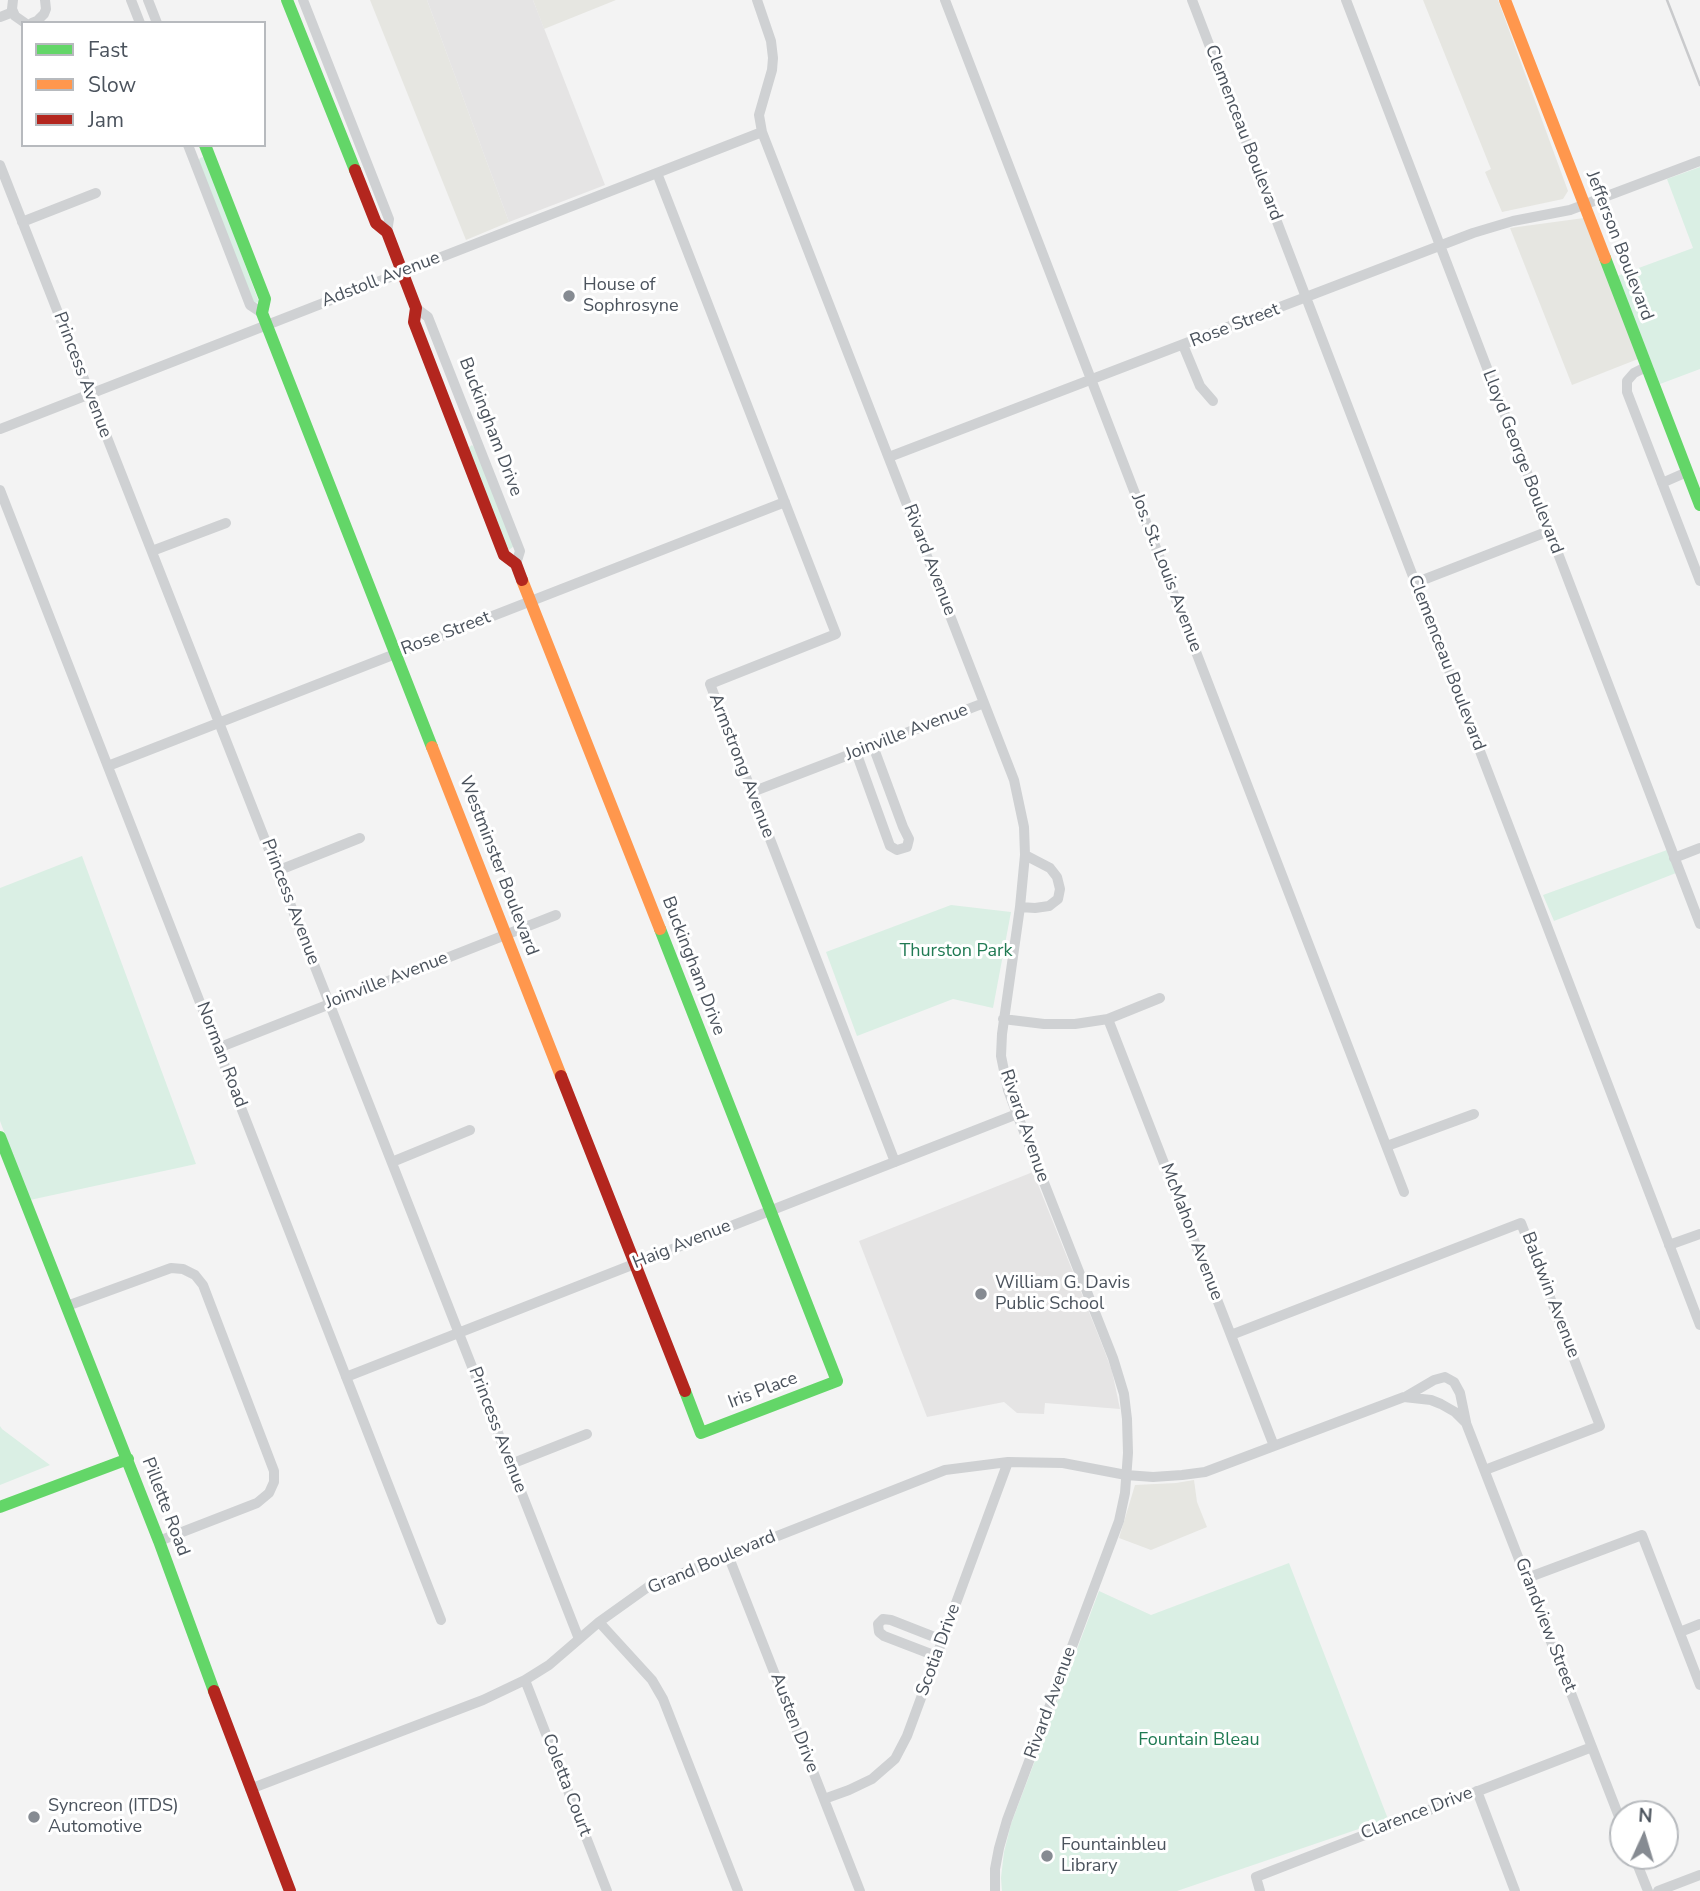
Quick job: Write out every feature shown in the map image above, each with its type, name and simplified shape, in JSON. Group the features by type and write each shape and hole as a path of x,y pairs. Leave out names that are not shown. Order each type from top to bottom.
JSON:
{"street":[{"path":"13,0 13,12 21,21"},
{"path":"37,21 46,9 45,0"},
{"path":"131,0 138,21"},
{"path":"148,0 155,21"},
{"name":"Buckingham Drive","path":"288,0 376,223 387,232"},
{"name":"Buckingham Drive","path":"303,0 389,219 387,232 416,308 414,322 504,555 516,564 531,601 837,1381"},
{"name":"Rivard Avenue","path":"757,0 771,41 772,58 772,70 759,115 762,132 1014,780 1024,827 1025,855 1000,1056 1008,1090 1113,1358 1128,1419 1125,1493 1119,1521 1007,1820 995,1869 995,1891"},
{"name":"Jos. St. Louis Avenue","path":"945,0 1405,1192"},
{"name":"Clemenceau Boulevard","path":"1192,0 1700,1325"},
{"name":"Lloyd George Boulevard","path":"1346,0 1700,925"},
{"name":"Jefferson Boulevard","path":"1505,0 1700,505"},
{"path":"0,18 13,12"},
{"name":"Adstoll Avenue","path":"0,429 90,394 265,319 402,272 762,132"},
{"name":"Westminster Boulevard","path":"189,147 250,305 265,319"},
{"name":"Westminster Boulevard","path":"206,147 265,299 265,319 701,1433"},
{"name":"Rose Street","path":"889,457 1473,233 1584,205 1700,161"},
{"name":"Princess Avenue","path":"0,166 579,1639"},
{"name":"Armstrong Avenue","path":"657,173 836,634 710,684 895,1162"},
{"path":"22,222 96,193"},
{"path":"1183,345 1200,386 1213,401"},
{"path":"1647,367 1634,373 1628,381 1627,392 1700,582"},
{"path":"1662,483 1687,472"},
{"name":"Norman Road","path":"0,490 441,1620"},
{"name":"Rose Street","path":"108,765 785,502"},
{"path":"152,551 226,523"},
{"path":"1416,583 1549,531"},
{"name":"Joinville Avenue","path":"752,792 984,704"},
{"path":"856,752 890,846 898,850 907,847 909,839 873,746"},
{"path":"277,871 360,838"},
{"path":"1674,858 1700,848"},
{"path":"1020,907 1049,906 1058,899 1060,889 1057,877 1050,868 1025,855"},
{"name":"Joinville Avenue","path":"218,1048 556,915"},
{"path":"1003,1019 1044,1024 1075,1024 1108,1019 1160,998"},
{"name":"McMahon Avenue","path":"1108,1019 1274,1446"},
{"name":"Haig Avenue","path":"346,1377 1017,1114"},
{"path":"1387,1146 1474,1114"},
{"path":"392,1162 470,1130"},
{"name":"Pillette Road","path":"0,1137 128,1459 290,1891"},
{"name":"Baldwin Avenue","path":"1231,1335 1521,1223 1600,1426 1485,1470"},
{"path":"1670,1245 1700,1234"},
{"path":"67,1306 170,1268 183,1269 195,1275 203,1285 274,1471 274,1482 268,1493 257,1503 159,1541"},
{"name":"Grandview Street","path":"1126,1475 1153,1477 1205,1472 1404,1397 1434,1380 1445,1377 1454,1382 1460,1393 1466,1423 1613,1800"},
{"name":"Iris Place","path":"701,1433 837,1381"},
{"path":"1404,1397 1441,1404 1455,1412 1466,1423"},
{"path":"511,1464 587,1434"},
{"path":"0,1507 128,1459"},
{"name":"Grand Boulevard","path":"250,1789 483,1700 525,1680 549,1665 599,1622 648,1587 945,1470 1008,1462 1063,1463 1126,1475"},
{"name":"Scotia Drive","path":"824,1799 872,1779 895,1759 907,1736 1008,1462"},
{"path":"1527,1578 1642,1535 1700,1685"},
{"name":"Austen Drive","path":"728,1555 860,1891"},
{"path":"936,1656 884,1636 879,1632 878,1624 883,1619 891,1620 942,1640"},
{"path":"599,1622 652,1680 663,1699 738,1891"},
{"path":"1679,1632 1700,1624"},
{"name":"Coletta Court","path":"525,1680 607,1891"},
{"name":"Clarence Drive","path":"1260,1891 1256,1877 1592,1747"},
{"path":"1477,1791 1515,1891"},
{"path":"1640,1870 1648,1891"},
{"path":"1658,1891 1700,1875"}],"shaded area":[{"path":"370,0 427,0 509,222 466,240"},
{"path":"427,0 533,0 605,185 509,222"},
{"path":"533,0 616,0 544,29"},
{"path":"1423,0 1498,0 1568,191 1563,199 1502,212 1485,172 1491,169"},
{"path":"1584,218 1638,359 1572,385 1510,228"},
{"name":"William G. Davis Public School","path":"1033,1172 1112,1371 1120,1409 1045,1403 1044,1414 1017,1413 1004,1402 927,1417 859,1241"},
{"path":"1194,1480 1197,1502 1207,1527 1151,1550 1119,1538 1135,1485"}],"green space":[{"path":"203,157 259,302 252,301 198,162"},
{"path":"1700,167 1700,369 1660,384 1617,276 1693,248 1667,179"},
{"path":"472,445 514,546 509,550 467,449"},
{"path":"1667,850 1676,873 1554,921 1543,895"},
{"path":"82,856 196,1164 30,1200 0,1121 0,888"},
{"name":"Thurston Park","path":"951,905 1011,912 993,1008 953,999 857,1036 826,952"},
{"path":"0,1426 2,1429 50,1465 0,1485"},
{"name":"Fountain Bleau","path":"1289,1563 1388,1819 1177,1891 1002,1891 1004,1852 1011,1824 1099,1591 1151,1615"}],"railway":[{"path":"1667,0 1700,85"}],"traffic: fast":[{"path":"287,0 355,170"},
{"path":"206,147 265,299 262,313 432,747"},
{"path":"1605,258 1700,505"},
{"path":"660,929 837,1381 701,1433 685,1391"},
{"path":"0,1137 159,1541 214,1691"},
{"path":"0,1507 128,1459"}],"traffic: slow":[{"path":"1505,0 1605,258"},
{"path":"522,580 660,929"},
{"path":"432,747 561,1076"}],"traffic: jam":[{"path":"355,170 376,223 387,232 416,308 414,322 504,555 516,564 522,580"},
{"path":"561,1076 685,1391"},
{"path":"214,1691 290,1891"}],"place":[{"name":"House of Sophrosyne","path":"569,296"},
{"name":"William G. Davis Public School","path":"981,1294"},
{"name":"Syncreon (ITDS) Automotive","path":"34,1817"},
{"name":"Fountainbleu Library","path":"1047,1856"}]}
